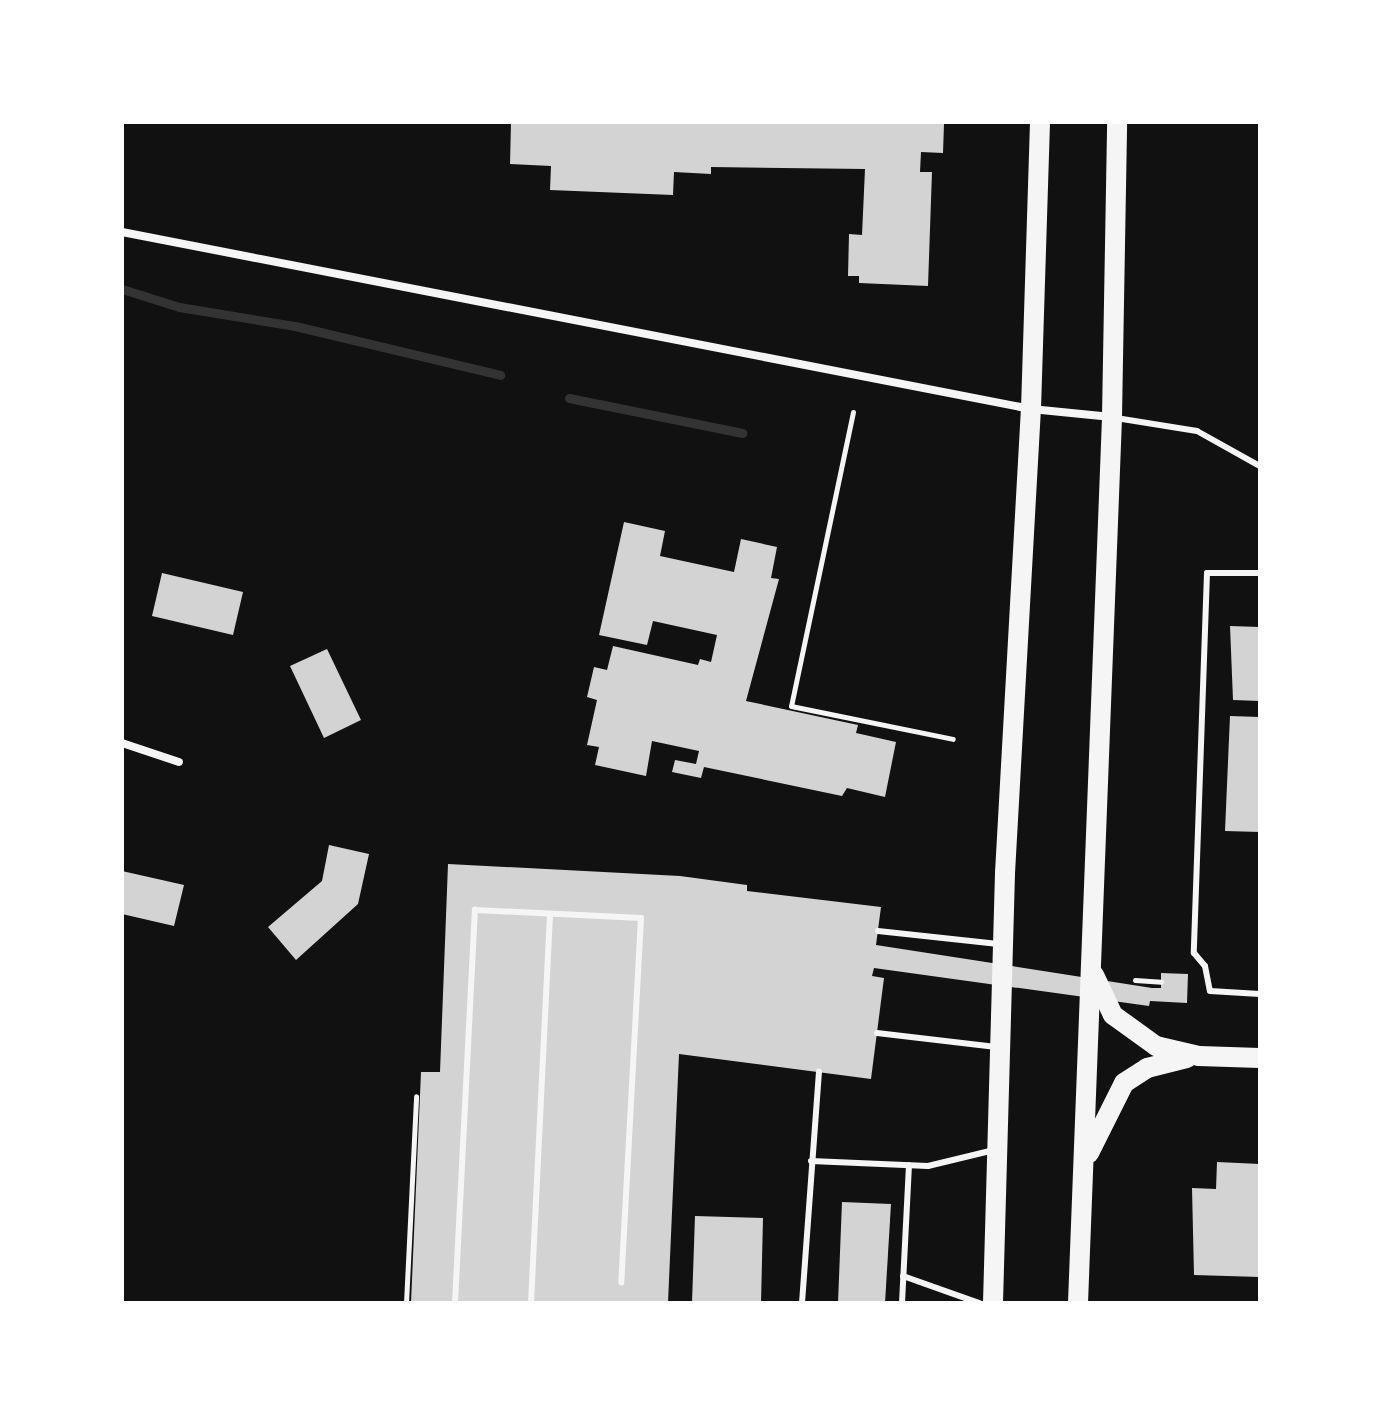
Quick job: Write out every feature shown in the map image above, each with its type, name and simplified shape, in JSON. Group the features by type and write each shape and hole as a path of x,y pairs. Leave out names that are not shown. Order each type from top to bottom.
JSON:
{"main road":[{"path":"993,1303 1004,945 1031,409 1040,122"},
{"path":"1078,1303 1112,417 1117,122"},
{"path":"1091,963 1105,1004 1122,1025 1156,1046 1199,1056 1260,1058"},
{"path":"1083,1172 1105,1114 1124,1083 1147,1068 1199,1056"}],"street":[{"path":"122,232 1031,409 1112,417"},
{"path":"122,743 179,762"}],"lane":[{"path":"1112,417 1197,431 1260,466"},
{"path":"1260,573 1207,573 1194,953 1205,966 1210,991 1260,994"},
{"path":"455,1303 475,910 641,918 621,1282"},
{"path":"531,1303 550,914"},
{"path":"878,931 1004,945"},
{"path":"877,1033 1001,1048"},
{"path":"802,1303 819,1072"},
{"path":"811,1161 928,1166 997,1149"},
{"path":"902,1303 909,1165"},
{"path":"903,1276 979,1303"}],"path":[{"path":"853,412 791,706 953,739"},
{"path":"1135,980 1161,982"},
{"path":"406,1303 416,1096"}],"building":[{"path":"511,122 944,124 943,153 921,152 920,172 932,172 928,286 859,283 859,276 848,276 849,234 862,235 865,169 711,167 711,174 674,172 673,195 550,190 551,166 510,164"},
{"path":"624,522 665,531 660,556 734,572 741,539 777,547 771,578 779,579 746,701 858,725 856,733 896,742 885,797 847,788 842,796 704,767 701,778 672,772 675,760 696,764 699,751 652,741 646,776 595,765 599,747 587,745 597,700 587,697 594,667 607,670 613,646 698,665 700,659 711,662 717,635 653,621 647,645 599,635"},
{"path":"162,573 243,592 233,635 152,616"},
{"path":"1230,626 1260,627 1260,701 1233,700"},
{"path":"327,649 361,720 324,738 290,666"},
{"path":"1230,716 1260,717 1260,832 1225,831"},
{"path":"329,845 369,854 358,904 296,960 268,927 322,881"},
{"path":"448,864 680,876 747,885 747,891 881,907 876,945 1152,988 1161,988 1161,973 1188,974 1187,1003 1150,1001 1149,1006 874,968 872,976 884,978 871,1079 679,1054 668,1303 411,1303 421,1072 440,1072"},
{"path":"122,871 184,885 174,926 122,914"},
{"path":"1217,1162 1260,1164 1260,1277 1194,1275 1192,1188 1216,1189"},
{"path":"842,1202 891,1204 885,1303 838,1303"},
{"path":"695,1216 763,1218 761,1303 692,1303"}],"waterway":[{"path":"122,289 179,307 295,326 500,375"},
{"path":"569,398 743,433"}]}
